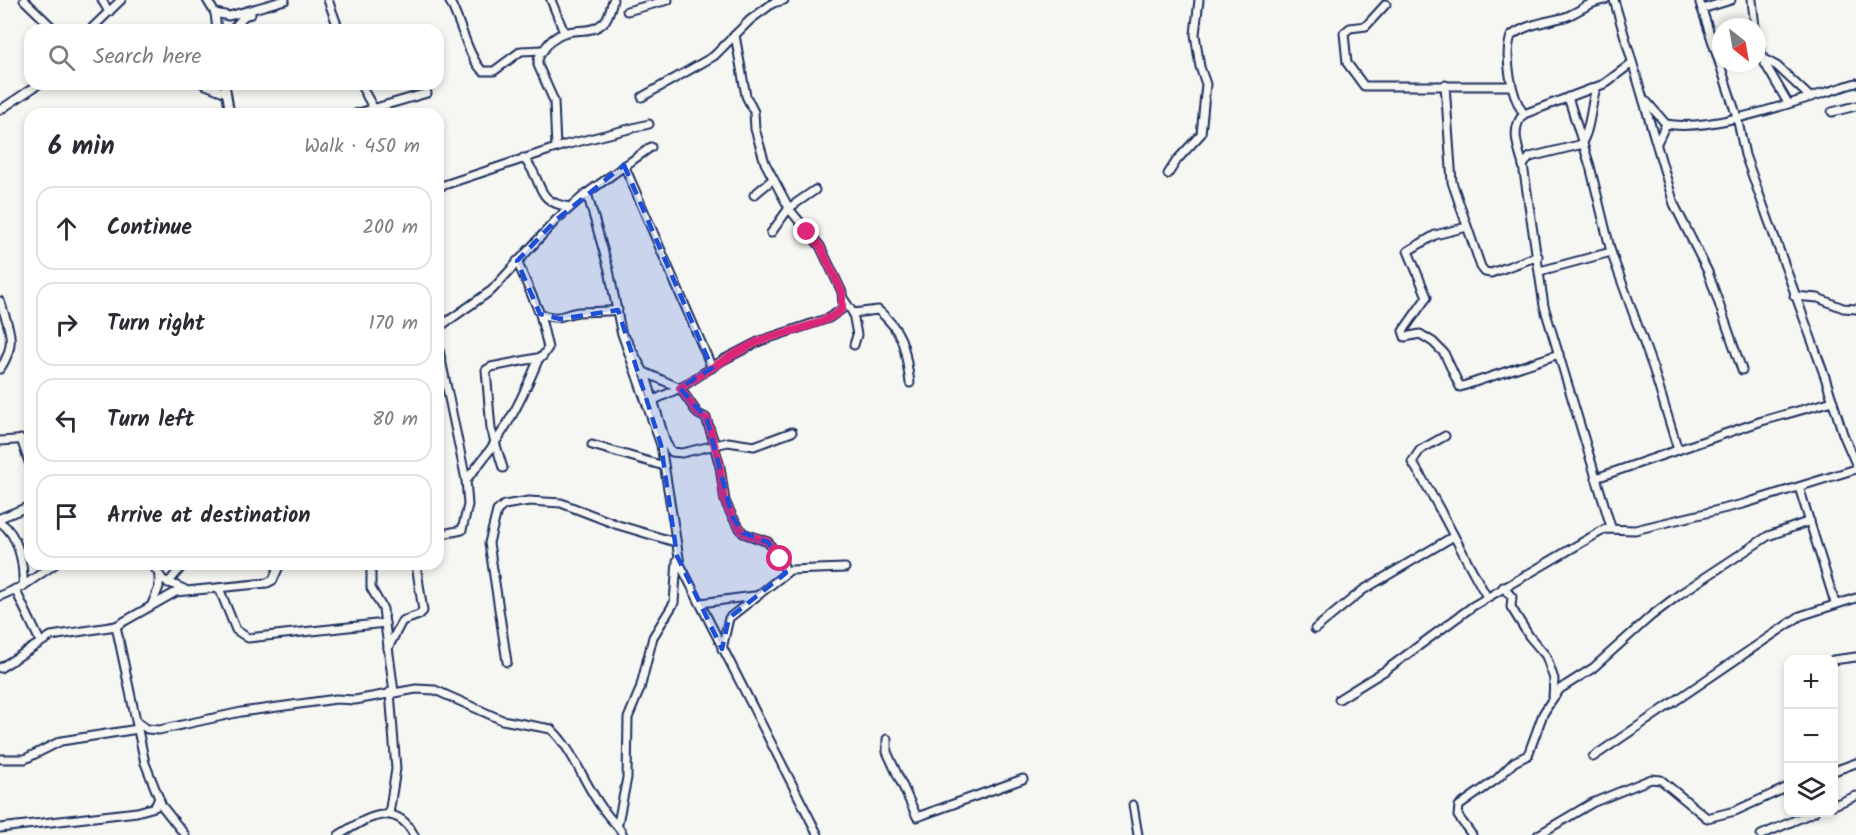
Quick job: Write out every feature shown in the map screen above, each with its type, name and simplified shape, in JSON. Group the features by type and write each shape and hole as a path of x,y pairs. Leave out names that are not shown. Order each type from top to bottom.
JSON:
{"street":[{"path":"24,0 50,24"},
{"path":"102,0 109,12"},
{"path":"96,24 121,0"},
{"path":"207,0 215,13 217,24"},
{"path":"215,13 229,15 286,0"},
{"path":"237,24 244,16 286,0"},
{"path":"328,0 337,24"},
{"path":"449,0 470,46 474,63 483,71 494,71 516,53 543,50"},
{"path":"551,0 564,32"},
{"path":"556,148 554,101 537,62 551,40 564,32 591,29 601,25 606,20 613,0"},
{"path":"627,11 668,0"},
{"path":"642,97 714,56 766,4 784,0"},
{"path":"1168,174 1177,160 1201,134 1201,115 1206,84 1200,67 1195,34 1199,0"},
{"path":"1524,114 1518,106 1511,86 1511,36 1605,0"},
{"path":"1614,0 1658,143 1674,204 1708,272 1742,370"},
{"path":"1699,0 1737,117 1745,155 1856,464"},
{"path":"1702,9 1731,0"},
{"path":"1752,0 1754,18"},
{"path":"1386,4 1366,26 1350,28 1344,33 1346,58 1350,69 1363,85 1368,87 1511,86"},
{"path":"735,35 746,96 754,112 755,129 765,163 789,208 820,246 843,297 853,313 857,335 854,345"},
{"path":"1766,60 1777,66 1810,97"},
{"path":"1611,527 1544,306 1538,256 1516,131 1518,120 1524,114 1611,80 1632,63"},
{"path":"1766,65 1788,103"},
{"path":"1643,98 1666,124 1693,125 1737,117 1856,83"},
{"path":"1445,85 1452,182 1480,267 1485,272 1503,270 1538,256"},
{"path":"1583,143 1589,130 1590,105 1596,87"},
{"path":"0,110 30,90"},
{"path":"218,90 226,93"},
{"path":"226,90 229,108"},
{"path":"363,90 373,108"},
{"path":"377,108 427,93"},
{"path":"1568,97 1583,143 1611,252 1653,368 1678,450"},
{"path":"1832,112 1856,106"},
{"path":"444,185 556,148 649,124"},
{"path":"1658,143 1666,124"},
{"path":"1523,165 1530,157 1583,143"},
{"path":"444,324 485,296 570,207 651,147"},
{"path":"523,158 534,169 538,188 544,196 551,203 570,207"},
{"path":"624,165 711,368"},
{"path":"754,195 773,179"},
{"path":"771,233 789,208 815,190"},
{"path":"587,193 618,310 621,331 661,445 677,556 674,603 653,637 640,689 628,718 627,778 618,824"},
{"path":"1467,227 1436,235 1408,250 1427,297 1403,331 1405,337 1420,334 1433,342 1444,353 1460,387 1559,354"},
{"path":"1540,271 1611,252"},
{"path":"466,480 494,447 519,407 539,358 548,348 540,314 517,261"},
{"path":"1794,296 1818,298 1844,308 1856,309"},
{"path":"654,400 680,388 760,341 837,313 842,309 843,297"},
{"path":"0,301 12,341 10,352 0,369"},
{"path":"540,314 560,319 578,312 596,314 618,310"},
{"path":"853,313 878,310 899,332 904,341 910,383"},
{"path":"621,331 644,372 666,443 672,452 682,453 728,442 754,446 792,432"},
{"path":"502,468 494,447 486,392 486,370 491,367 539,358"},
{"path":"644,372 680,388 698,414 707,419 720,467 724,501 743,533 768,542 783,563 786,573"},
{"path":"444,374 466,480 468,505 464,527 459,531 444,534"},
{"path":"1596,478 1632,463 1762,421 1833,401"},
{"path":"1445,436 1420,450 1412,462 1426,482 1486,597"},
{"path":"0,441 24,439"},
{"path":"21,440 24,448"},
{"path":"592,445 664,466"},
{"path":"1339,699 1386,670 1486,597 1579,542 1611,527 1635,530 1743,504 1856,469"},
{"path":"1799,486 1835,603"},
{"path":"507,662 489,543 497,511 504,505 529,501 561,502 618,525 675,542"},
{"path":"23,586 23,564 20,552 0,520 24,510"},
{"path":"1472,835 1458,816 1459,806 1514,762 1528,755 1543,714 1560,689 1593,669 1633,631 1680,594 1768,536 1810,521"},
{"path":"1315,629 1363,590 1454,536"},
{"path":"677,556 818,835"},
{"path":"722,649 729,618 786,573 797,568 824,570 844,568"},
{"path":"0,596 23,586 46,570"},
{"path":"156,570 168,583 184,590"},
{"path":"168,583 179,570"},
{"path":"0,668 51,636 116,626 152,604 184,590 267,583 273,580 277,570"},
{"path":"371,570 371,588 383,609 392,692 396,769 388,814"},
{"path":"388,648 402,621 419,615 423,611 417,570"},
{"path":"152,604 159,587 159,575"},
{"path":"1503,587 1512,597 1511,606 1529,636 1546,656 1554,679 1553,698"},
{"path":"219,588 236,630 248,638 385,623"},
{"path":"15,590 40,641"},
{"path":"701,603 754,596"},
{"path":"1593,757 1793,620 1835,603 1856,598"},
{"path":"116,626 145,763 165,812 185,835"},
{"path":"1838,659 1856,657"},
{"path":"0,759 25,759 62,741 138,726 159,730 251,710 336,699 355,700 392,692 435,690 502,720 551,729 596,800 608,816 618,824 623,835"},
{"path":"887,739 887,752 917,817 1023,779"},
{"path":"1838,769 1856,763"},
{"path":"1538,835 1592,803 1651,779 1661,780 1707,818 1735,811 1784,789"},
{"path":"1838,803 1856,796"},
{"path":"0,828 140,812 155,807 159,798"},
{"path":"1133,805 1138,835"},
{"path":"339,835 372,817 388,814 409,824 414,835"},
{"path":"1761,835 1804,817"}],"highlighted area":[{"path":"624,165 712,368 680,388 707,419 732,516 743,533 768,542 786,573 729,618 722,649 677,556 661,445 618,310 560,319 540,314 517,261 556,220"}],"route":[{"path":"780,559 768,542 748,536 739,528 724,501 719,461 714,452 714,445 716,445 707,419 698,414 680,388 723,360 760,341 829,318 842,309 842,292 820,246 807,232"}]}
